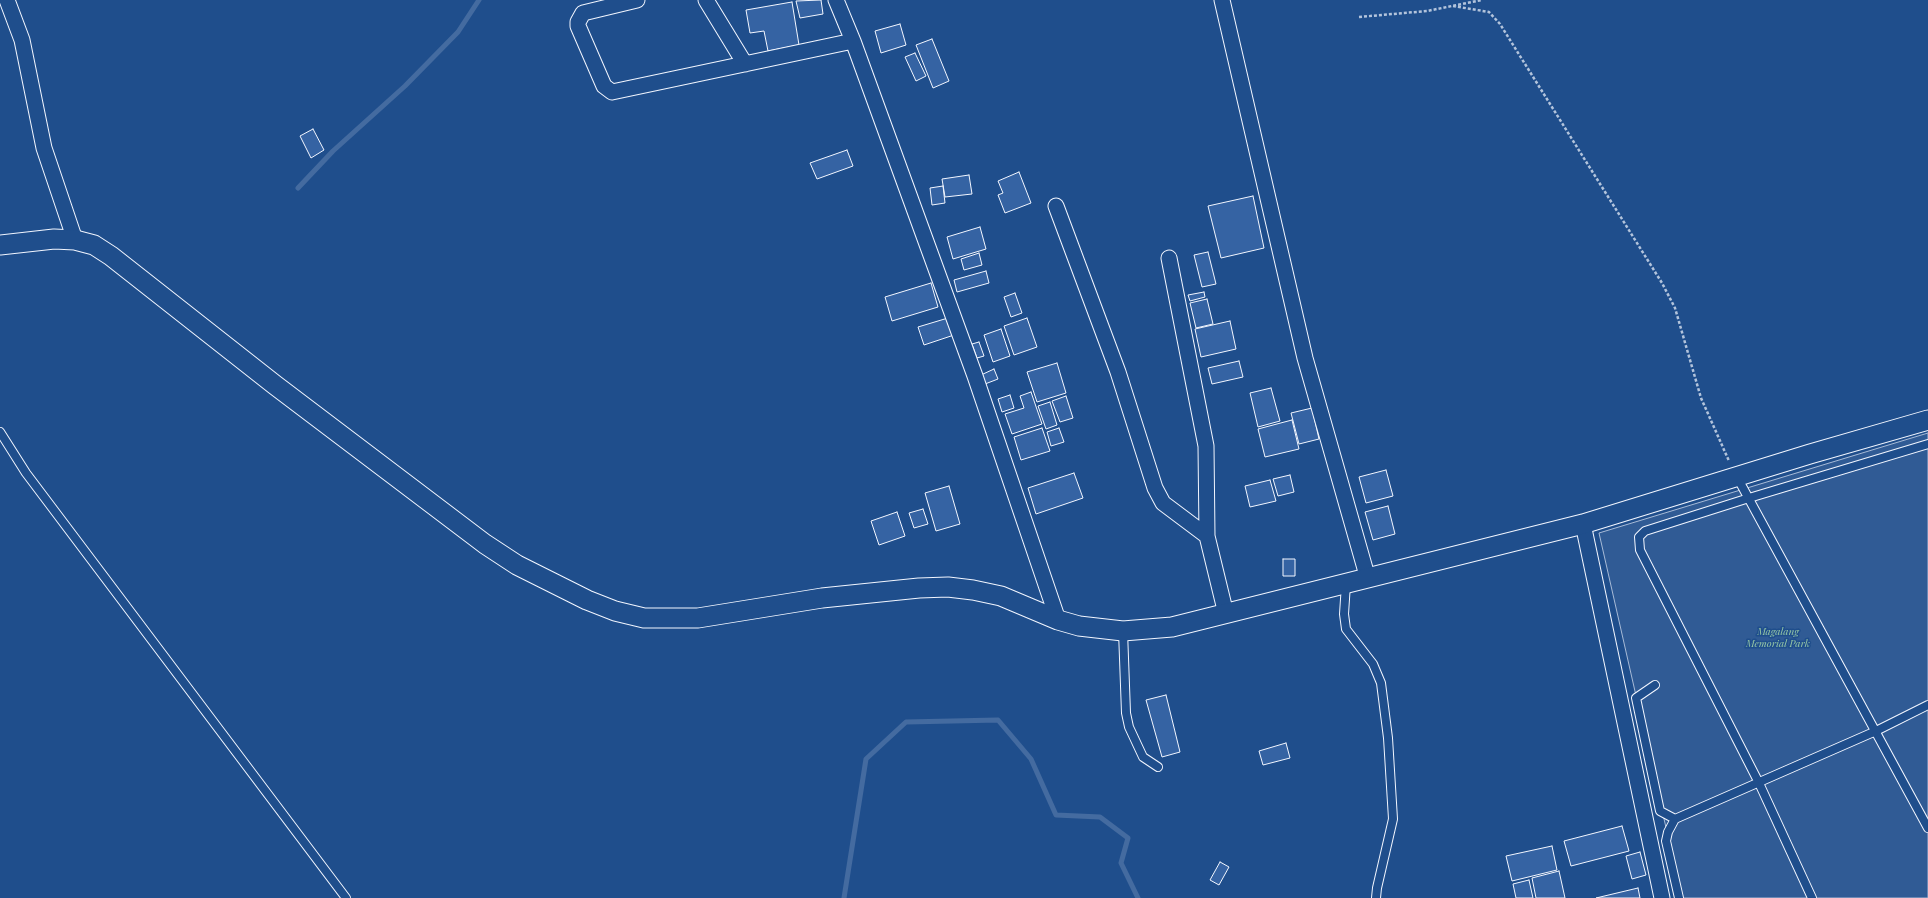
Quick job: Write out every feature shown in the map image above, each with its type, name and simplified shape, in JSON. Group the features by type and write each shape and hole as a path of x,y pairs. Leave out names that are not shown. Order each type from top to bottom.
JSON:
{"street":[{"path":"7,0 22,40 44,148 75,240"},
{"path":"637,0 583,14 578,22 578,26 604,86 608,90 618,92 853,41"},
{"path":"706,0 745,64"},
{"path":"836,0 853,41 975,376 1058,620"},
{"path":"1222,0 1305,358 1368,578"},
{"path":"1056,206 1118,372 1155,488 1166,506 1207,536"},
{"path":"0,245 39,240 75,240 94,245 111,256 275,385 485,544 517,565 566,590 608,608 644,618 698,618 822,598 948,586 1001,596 1058,620 1079,626 1123,631 1172,627 1583,524 1737,476 1928,420"},
{"path":"1169,258 1206,446 1207,536 1226,614"},
{"path":"1583,524 1662,898"}],"lane":[{"path":"0,432 26,473 346,898"},
{"path":"1812,898 1759,783 1640,550 1639,537 1645,531 1928,444"},
{"path":"1737,476 1928,828"},
{"path":"1346,584 1344,614 1346,630 1372,664 1381,683 1388,738 1393,819 1376,888 1376,898"},
{"path":"1123,631 1126,714 1129,727 1143,757 1158,768"},
{"path":"1655,685 1636,698 1660,811 1676,819"},
{"path":"1679,898 1666,841 1668,832 1676,819 1876,731 1928,705"}],"path":[{"path":"1359,17 1427,11 1482,0"},
{"path":"1453,6 1489,12 1500,24 1662,283 1675,308 1701,398 1716,436 1737,476"}],"shaded area":[{"name":"Magalang Memorial Park","path":"1928,433 1928,898 1682,898 1599,533"}],"building":[{"path":"821,0 823,14 800,18 796,1"},
{"path":"792,2 799,45 768,51 764,31 750,33 746,10"},
{"path":"900,24 906,45 881,53 875,31"},
{"path":"932,39 949,81 933,88 916,45"},
{"path":"915,53 926,76 916,81 905,57"},
{"path":"313,129 324,150 311,158 300,136"},
{"path":"847,150 853,166 817,179 810,163"},
{"path":"1019,172 1031,203 1005,213 998,195 1003,193 998,181"},
{"path":"969,175 972,194 945,197 942,179"},
{"path":"943,186 945,203 932,205 930,188"},
{"path":"1253,196 1264,248 1221,258 1208,206"},
{"path":"980,227 986,249 953,259 947,237"},
{"path":"1208,252 1216,284 1202,287 1194,255"},
{"path":"979,253 982,265 964,270 961,259"},
{"path":"986,271 989,283 957,292 954,280"},
{"path":"931,283 938,307 892,321 885,297"},
{"path":"1204,292 1205,297 1190,301 1188,295"},
{"path":"1015,293 1022,313 1011,317 1004,297"},
{"path":"1207,299 1213,324 1196,328 1190,303"},
{"path":"948,318 954,335 924,345 918,327"},
{"path":"1027,318 1037,347 1014,355 1004,326"},
{"path":"1230,321 1236,349 1201,357 1195,329"},
{"path":"1001,329 1010,356 993,362 984,335"},
{"path":"979,342 984,356 977,358 972,344"},
{"path":"1239,361 1243,377 1212,384 1208,368"},
{"path":"1057,363 1066,393 1037,402 1027,372"},
{"path":"994,369 998,379 985,384 981,375"},
{"path":"1271,388 1280,421 1258,427 1250,393"},
{"path":"1031,392 1042,424 1012,434 1005,414 1024,408 1020,396"},
{"path":"1010,395 1014,408 1002,412 998,399"},
{"path":"1066,396 1073,418 1060,422 1052,401"},
{"path":"1050,402 1057,425 1046,429 1038,406"},
{"path":"1312,408 1319,439 1299,444 1291,413"},
{"path":"1292,420 1299,449 1265,457 1258,429"},
{"path":"1042,428 1050,451 1021,460 1014,437"},
{"path":"1059,428 1064,442 1051,446 1047,432"},
{"path":"1386,470 1393,496 1366,503 1359,477"},
{"path":"1074,473 1083,498 1036,514 1028,488"},
{"path":"1290,475 1294,492 1278,496 1273,479"},
{"path":"1270,480 1276,501 1250,507 1245,486"},
{"path":"949,486 960,524 936,531 925,493"},
{"path":"1388,506 1395,534 1373,540 1365,512"},
{"path":"923,509 928,524 914,528 909,513"},
{"path":"897,512 905,536 879,545 871,521"},
{"path":"1283,559 1295,559 1295,576 1283,576"},
{"path":"1166,695 1180,752 1162,757 1146,700"},
{"path":"1286,743 1290,758 1263,765 1259,751"},
{"path":"1622,826 1629,851 1571,866 1564,841"},
{"path":"1552,846 1557,870 1512,881 1506,856"},
{"path":"1640,852 1646,875 1632,879 1626,856"},
{"path":"1220,862 1229,867 1219,885 1210,880"},
{"path":"1559,871 1565,898 1536,898 1532,878"},
{"path":"1529,880 1533,898 1516,898 1513,884"},
{"path":"1638,888 1640,898 1596,898"}],"waterway":[{"path":"298,188 333,151 405,86 458,32 479,0"},
{"path":"844,898 866,759 906,722 998,720 1031,759 1056,815 1100,817 1128,838 1121,863 1138,898"}]}
